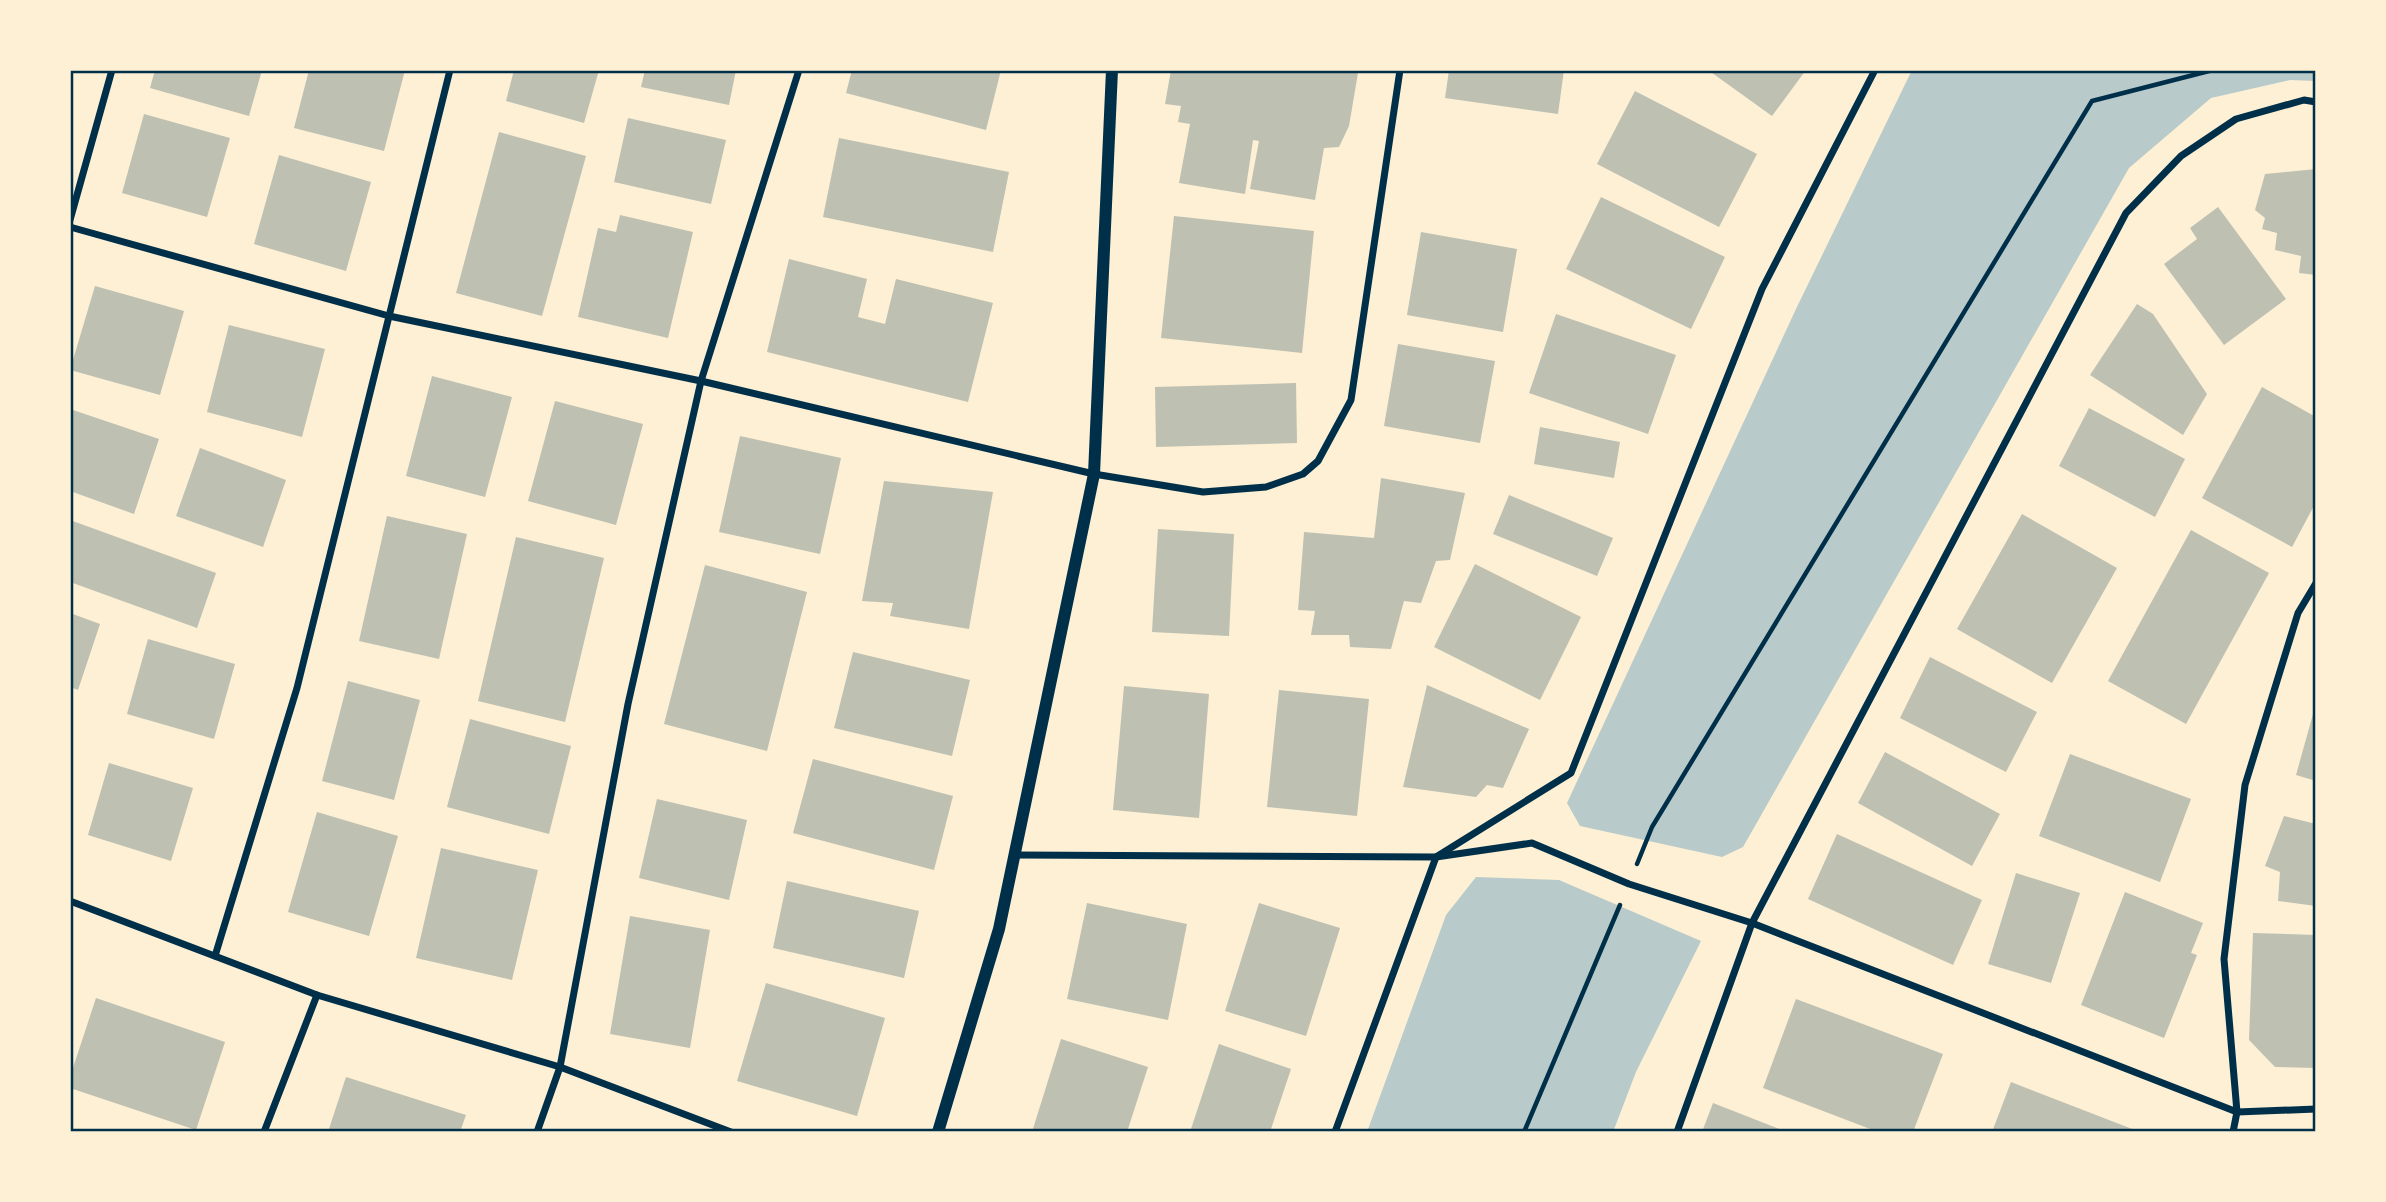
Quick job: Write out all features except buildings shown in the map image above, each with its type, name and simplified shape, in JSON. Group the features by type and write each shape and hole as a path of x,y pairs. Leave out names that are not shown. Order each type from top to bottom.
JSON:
{"street":[{"path":"70,220 112,70"},
{"path":"215,956 296,688 450,70"},
{"path":"537,1132 561,1067 628,704 701,381 799,70"},
{"path":"938,1132 999,929 1094,474 1112,70"},
{"path":"70,227 389,316 701,381 1094,474 1203,492 1266,488 1303,474 1318,461 1351,400 1400,70"},
{"path":"1335,1132 1436,857 1571,773 1762,289 1875,70"},
{"path":"1677,1132 1752,923 2126,213 2181,156 2236,119 2304,100 2316,102"},
{"path":"2233,1132 2237,1112 2224,958 2245,785 2298,613 2316,583"},
{"path":"1015,855 1436,857 1532,843 1629,884 1752,923 2237,1112 2316,1109"},
{"path":"70,901 317,995 561,1067 731,1132"},
{"path":"264,1132 317,995"}],"path":[{"path":"1524,1132 1652,827 2092,101 2213,70"}],"shaded area":[{"path":"1912,70 2316,70 2316,81 2290,80 2211,98 2129,168 1743,847 1722,857 1580,826 1567,803 1796,309"},
{"path":"1476,877 1559,880 1701,941 1636,1072 1613,1132 1367,1132 1446,915"}]}
